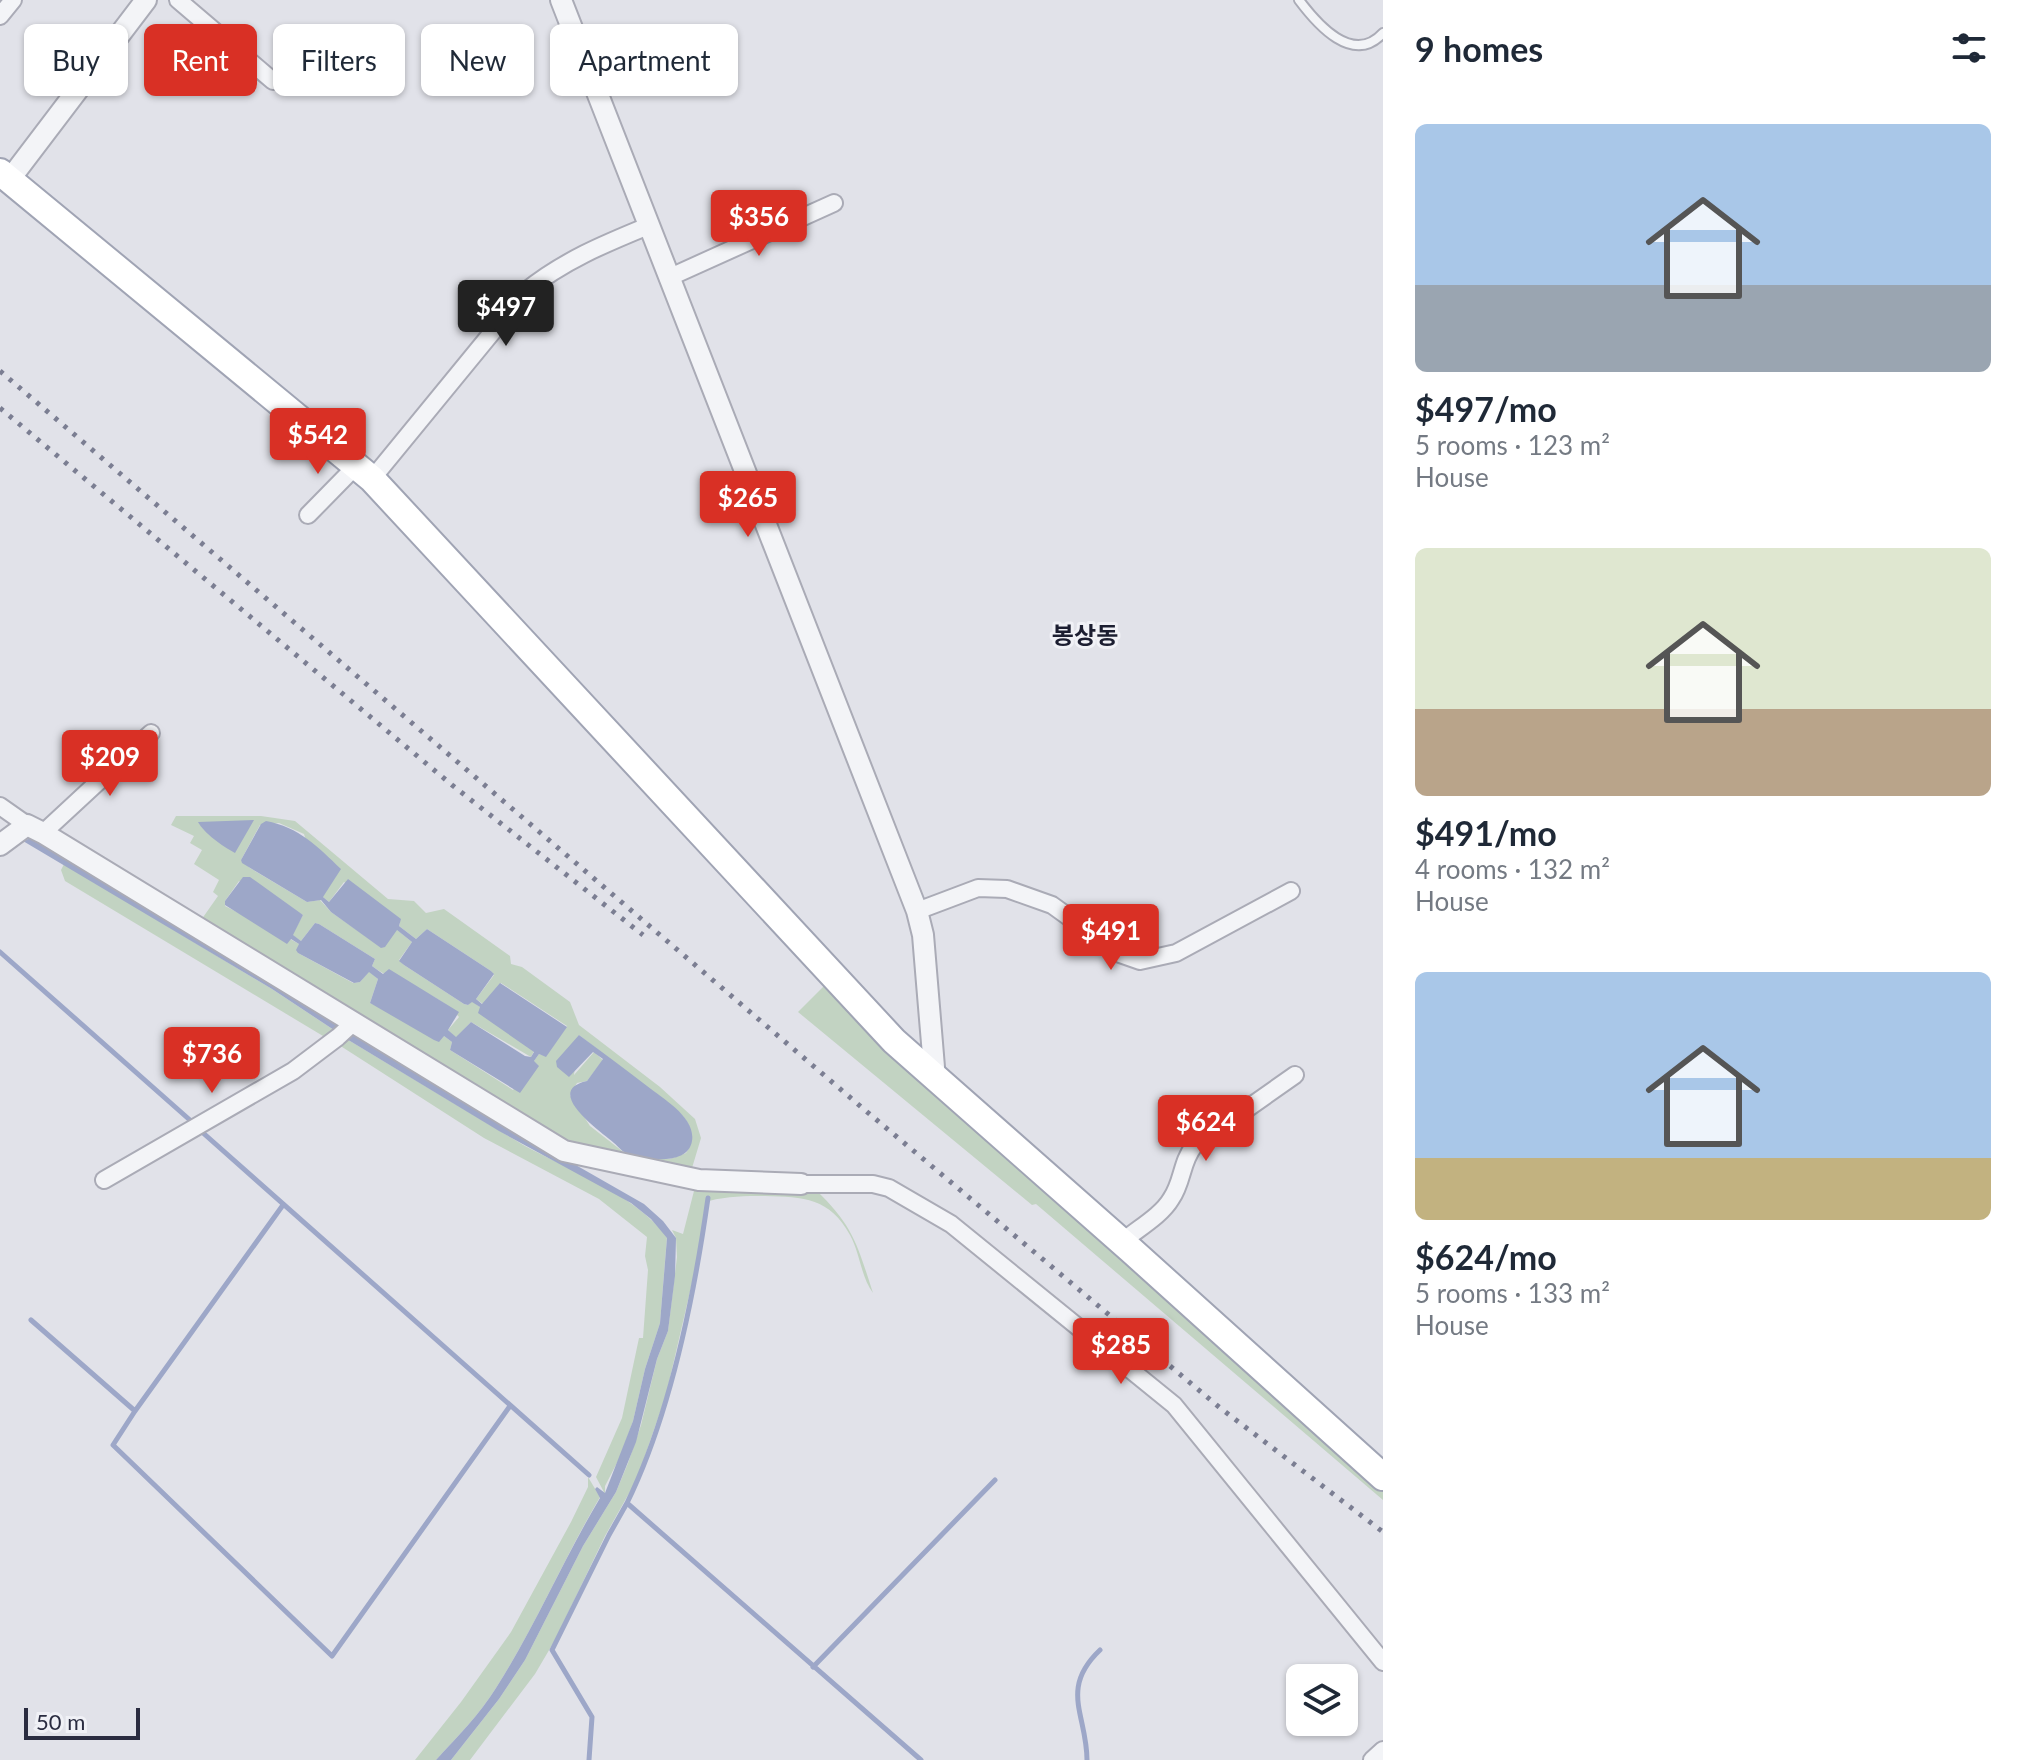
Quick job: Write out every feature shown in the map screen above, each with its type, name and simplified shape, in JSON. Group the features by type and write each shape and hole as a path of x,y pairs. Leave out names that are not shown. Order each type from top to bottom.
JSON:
{"main road":[{"path":"5,176 364,472 894,1041 1383,1477"}],"street":[{"path":"0,16 13,0"},
{"path":"5,176 146,0"},
{"path":"178,0 273,81"},
{"path":"561,0 917,911 923,935 935,1079"},
{"path":"668,278 834,203"},
{"path":"308,515 364,472 526,291 575,257 648,226"},
{"path":"0,845 35,829 151,733"},
{"path":"0,806 345,1031 564,1151 699,1180 801,1184 856,1182 889,1188 951,1224 1174,1405 1383,1662"},
{"path":"917,911 978,888 1007,889 1052,905 1120,954 1140,961 1176,953 1291,891"},
{"path":"104,1180 293,1071 345,1031"},
{"path":"1122,1242 1170,1201 1180,1181 1185,1157 1194,1146 1295,1075"},
{"path":"1372,1760 1383,1750"}],"lane":[{"path":"1299,0 1331,37 1356,45 1368,43 1383,33"}],"green space":[{"path":"176,816 261,816 295,821 388,899 414,901 426,913 444,909 510,956 511,964 522,967 570,1002 579,1025 660,1087 695,1119 701,1138 692,1168 568,1145 199,923 218,896 213,892 219,880 194,864 202,850 190,843 194,836 171,825","holes":["279,823 304,834 323,897 329,902 344,882 400,923 399,926 416,939 427,929 491,971 494,975 476,999 483,1004 501,983 567,1026 546,1056 539,1054 513,1090 450,1050 452,1042 444,1036 370,1003 378,979 369,971 360,982 353,983 298,953 299,944 225,906 225,901 239,881 303,915 292,935 301,941 315,923 319,924 375,959 372,966 383,973 440,1000 459,1017 448,1030 456,1038 471,1022 531,1057 534,1051 472,1001 464,1004 404,965 399,960 412,942 396,929 381,947 331,912 320,900 307,902 241,860 260,825","579,1035 681,1114 691,1133 691,1143 686,1153 670,1159 626,1154 590,1126 570,1095 577,1083 587,1081 603,1060 594,1052 574,1075"]},
{"path":"64,864 272,989 337,1032 328,1039 65,881 61,870"},
{"path":"825,985 930,1090 1217,1337 1383,1489 1383,1500 1036,1204 1032,1205 798,1012"},
{"path":"345,1038 525,1146 620,1196 667,1237 660,1323 633,1421 605,1486 605,1494 596,1477 622,1418 639,1338 643,1338 647,1237 599,1199 484,1138 339,1045"},
{"path":"695,1187 816,1190 847,1226 873,1293 850,1235 834,1213 825,1207 792,1197 744,1196 709,1201 707,1196 698,1257 666,1395 637,1479 535,1674 470,1760 451,1760 525,1660 583,1546 616,1492 641,1425 657,1359 668,1331 677,1257 676,1238 672,1230 683,1234"},
{"path":"588,1477 600,1497 496,1688 436,1760 415,1760 511,1632 571,1522 588,1487"}],"water":[{"path":"254,820 235,853 214,839 198,822"},
{"path":"266,821 298,833 341,869 323,897 329,902 348,879 401,919 399,926 416,939 427,929 491,971 494,974 476,999 482,1004 500,983 567,1027 546,1057 539,1054 534,1061 539,1066 520,1093 450,1050 452,1042 444,1036 439,1042 434,1040 370,1003 378,979 369,972 360,982 354,983 298,953 299,944 291,939 287,944 225,905 243,877 250,877 303,915 293,935 301,941 315,923 319,924 375,959 372,966 383,974 389,969 459,1012 448,1030 456,1037 471,1022 525,1056 531,1057 534,1052 478,1013 480,1007 472,1002 464,1004 399,961 412,942 397,930 381,948 331,912 321,900 307,902 242,863 261,824"},
{"path":"31,838 341,1026 337,1032 272,989 23,841"},
{"path":"351,1032 644,1204 676,1238 668,1331 657,1359 636,1442 616,1492 583,1546 525,1660 451,1760 436,1760 476,1716 496,1688 600,1498 595,1489 597,1487 605,1493 633,1421 660,1323 667,1238 651,1219 631,1203 499,1131 345,1038"},
{"path":"579,1035 684,1116 692,1132 689,1149 675,1158 636,1156 624,1152 587,1121 572,1102 570,1093 575,1086 587,1081 603,1059 593,1052 569,1077 557,1067 556,1061"}],"waterway":[{"path":"0,952 191,1121"},
{"path":"202,1132 589,1475"},
{"path":"708,1198 679,1354 656,1431 627,1503 921,1760"},
{"path":"31,1320 135,1411 283,1205"},
{"path":"135,1411 113,1445 332,1656 510,1406"},
{"path":"813,1667 995,1480"},
{"path":"589,1760 592,1717 552,1650 627,1503"},
{"path":"1087,1760 1078,1690 1088,1664 1100,1650"}],"railway":[{"path":"0,371 866,1111 1219,1407 1383,1532"},
{"path":"0,408 452,785 643,935"}],"district":[{"name":"봉상동","path":"1085,634"}]}
